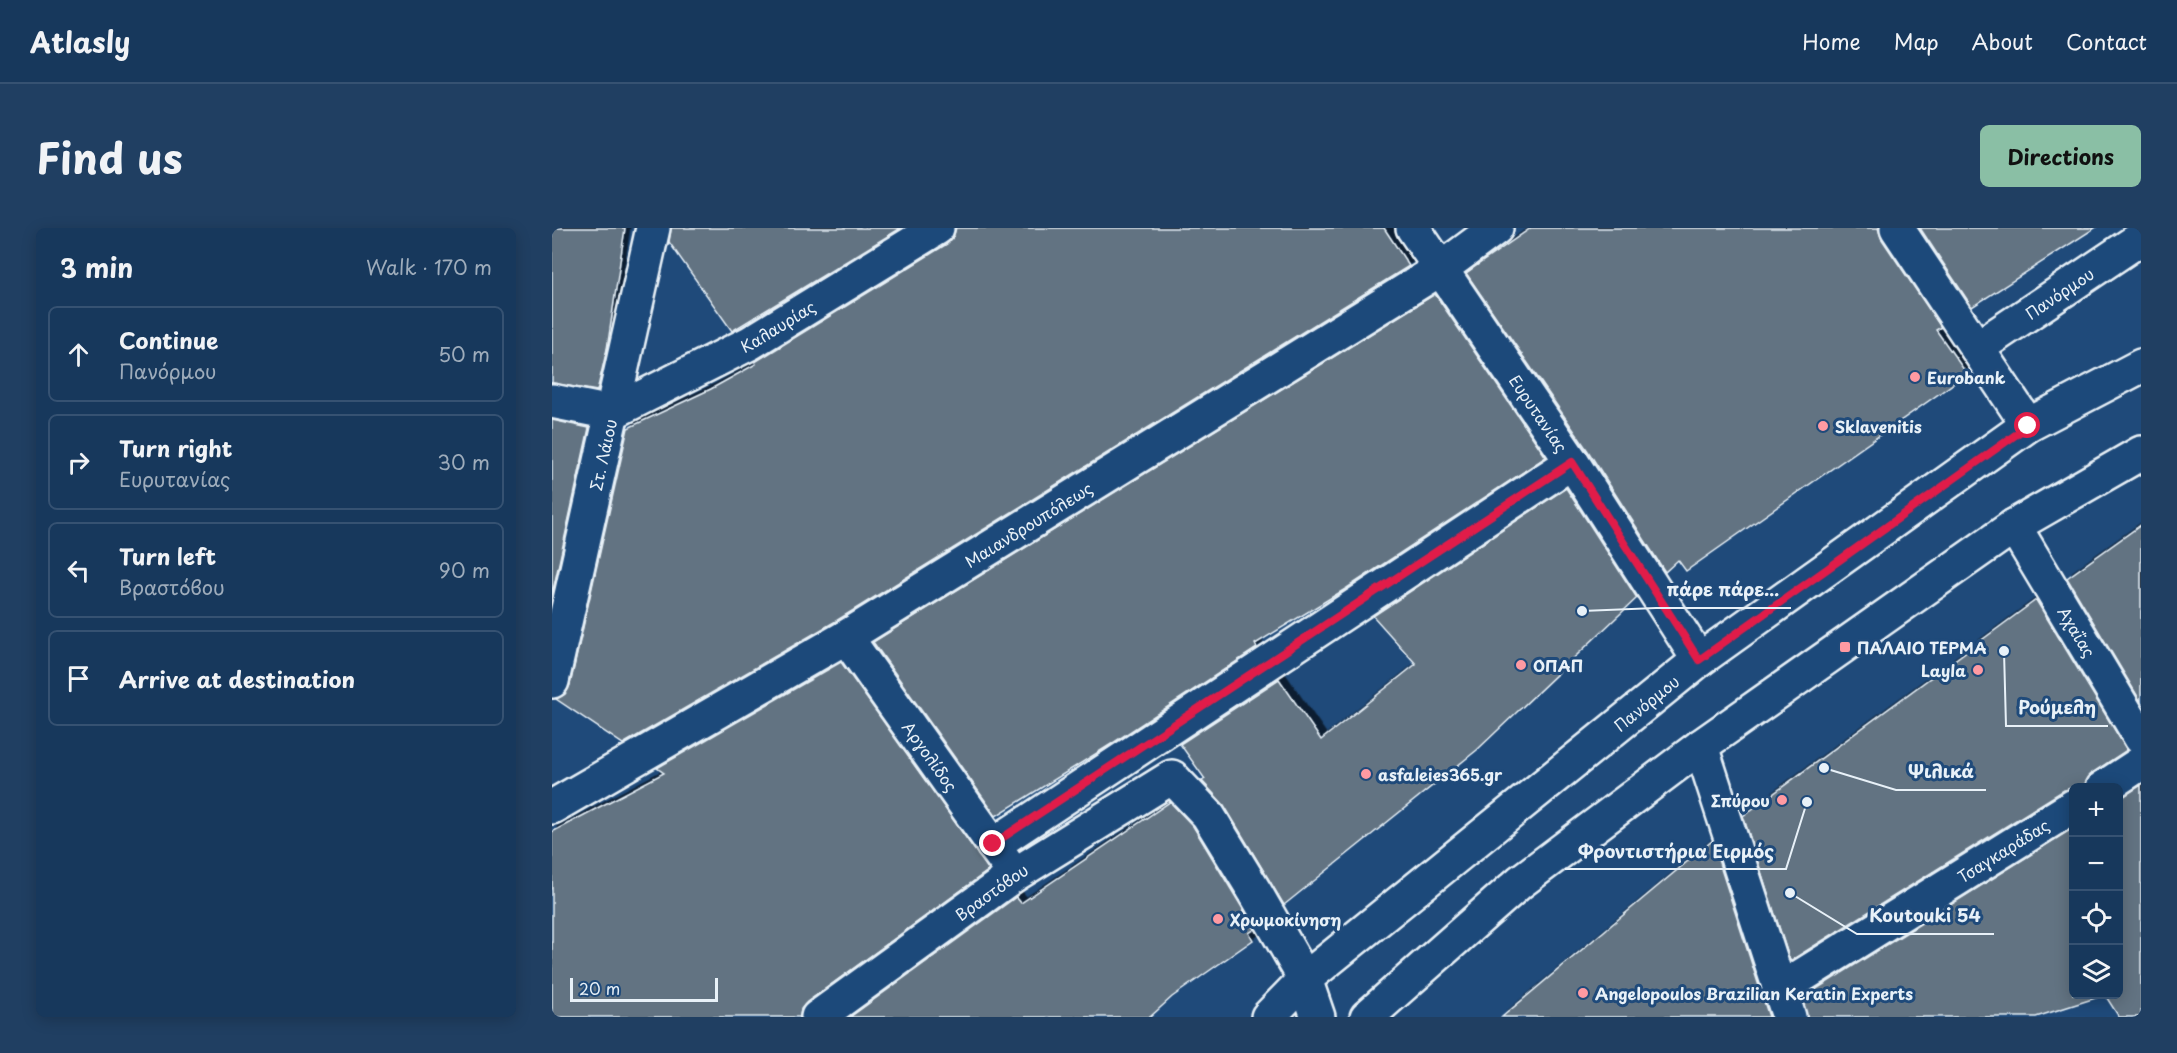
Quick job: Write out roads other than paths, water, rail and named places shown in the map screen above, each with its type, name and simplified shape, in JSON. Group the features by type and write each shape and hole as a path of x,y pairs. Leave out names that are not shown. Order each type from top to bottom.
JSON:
{"street":[{"name":"Στ. Λάιου","path":"552,681 653,228"},
{"name":"Καλαυρίας","path":"611,413 750,343 937,228"},
{"name":"Ευρυτανίας","path":"1413,228 1572,462 1699,660"},
{"name":"Μαιανδρουπόλεως","path":"552,807 846,638 1442,268 1496,228"},
{"path":"1897,228 2028,426"},
{"name":"Πανόρμου","path":"1977,348 2141,238"},
{"name":"Πανόρμου","path":"1268,1017 1305,979 1699,660 2028,426 2141,366"},
{"path":"552,401 611,413"},
{"path":"1367,1017 1520,882 1701,746 2014,526 2141,453"},
{"path":"993,844 1572,462"},
{"name":"Αχαΐας","path":"2014,526 2138,727"},
{"name":"Αργολίδος","path":"846,638 1014,875"},
{"path":"1701,746 1784,1004"},
{"path":"2111,783 2141,764"},
{"name":"Βραστόβου","path":"818,1017 1014,875 1172,777 1208,815 1305,979"},
{"name":"Τσαγκαράδας","path":"1784,1004 2069,809"},
{"path":"1305,979 1318,1017"}],"place":[{"name":"Eurobank","path":"1915,377"},
{"name":"Sklavenitis","path":"1823,426"},
{"name":"πάρε πάρε...","path":"1582,611"},
{"name":"ΠΑΛΑΙΟ ΤΕΡΜΑ","path":"1845,647"},
{"name":"Ρούμελη","path":"2004,651"},
{"name":"ΟΠΑΠ","path":"1521,665"},
{"name":"Layla","path":"1978,670"},
{"name":"Ψιλικά","path":"1824,768"},
{"name":"asfaleies365.gr","path":"1366,774"},
{"name":"Σπύρου","path":"1782,800"},
{"name":"Φροντιστήρια Ειρμός","path":"1807,802"},
{"name":"Koutouki 54","path":"1790,893"},
{"name":"Χρωμοκίνηση","path":"1218,919"},
{"name":"Angelopoulos Brazilian Keratin Experts","path":"1583,993"}]}
